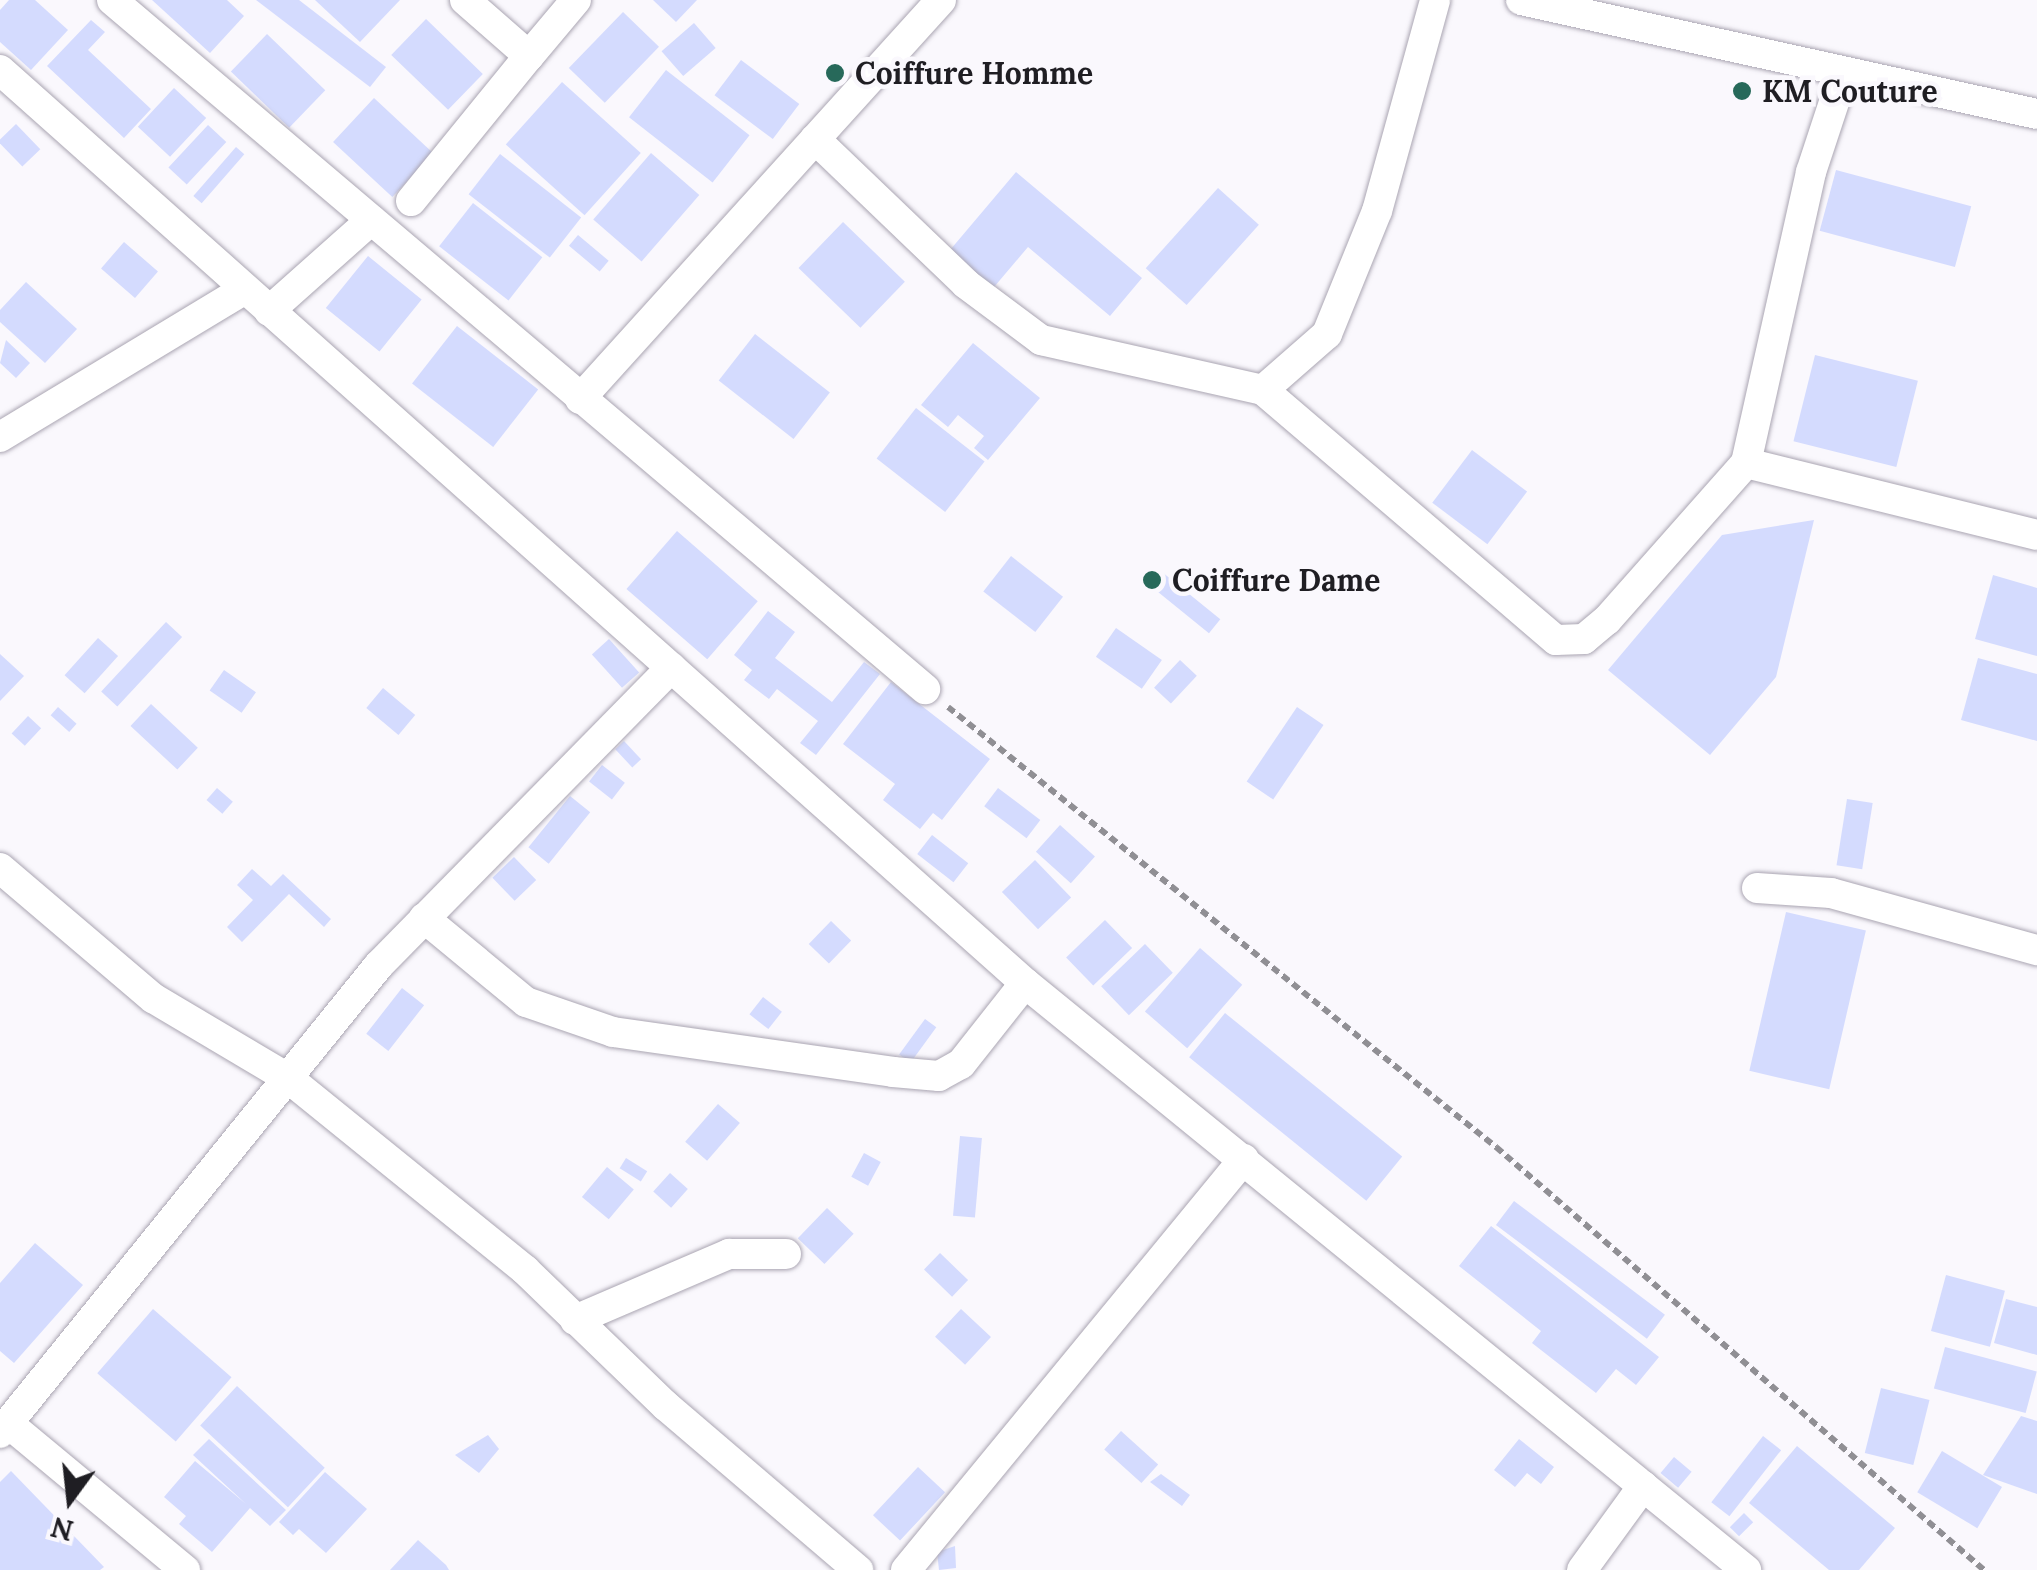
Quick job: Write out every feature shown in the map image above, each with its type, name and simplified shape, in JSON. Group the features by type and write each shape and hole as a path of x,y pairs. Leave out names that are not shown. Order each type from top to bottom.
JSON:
{"street":[{"path":"112,0 925,689"},
{"path":"465,0 529,56"},
{"path":"411,201 576,0"},
{"path":"580,398 941,0"},
{"path":"1263,390 1327,334 1377,212 1435,0"},
{"path":"1521,0 2037,114"},
{"path":"0,70 1025,983 1746,1570"},
{"path":"815,139 966,284 1041,340 1263,390 1556,640 1584,640 1607,620 1746,463 1811,172 1844,72"},
{"path":"269,311 371,220"},
{"path":"0,437 245,289"},
{"path":"1746,463 2037,535"},
{"path":"185,1570 4,1429 288,1078 424,918 671,668"},
{"path":"0,868 153,998 288,1078 525,1270 575,1320 858,1570"},
{"path":"1757,888 1831,893 2037,950"},
{"path":"424,918 526,1002 613,1032 893,1072 939,1076 961,1064 1025,983"},
{"path":"906,1570 1244,1159"},
{"path":"575,1320 729,1254 786,1254"},
{"path":"1582,1570 1642,1486"}],"path":[{"path":"925,689 1496,1147 1984,1570"}],"building":[{"path":"9,0 35,0 68,30 31,70 0,42 0,10"},
{"path":"152,0 227,0 244,16 210,53"},
{"path":"256,0 299,0 386,67 370,87"},
{"path":"315,0 400,0 360,42"},
{"path":"653,0 697,0 676,22"},
{"path":"623,12 659,47 605,103 569,68"},
{"path":"426,19 483,74 448,110 391,55"},
{"path":"91,20 105,32 88,50 151,109 124,138 47,66"},
{"path":"694,23 716,48 683,76 662,51"},
{"path":"267,34 325,90 289,128 231,71"},
{"path":"741,60 799,104 773,139 715,95"},
{"path":"666,70 750,135 713,183 629,117"},
{"path":"562,82 641,153 585,215 506,144"},
{"path":"174,88 206,118 170,157 138,127"},
{"path":"374,98 433,153 392,197 333,142"},
{"path":"16,124 40,149 22,167 0,143"},
{"path":"208,125 226,142 187,184 168,167"},
{"path":"236,147 244,154 202,203 193,196"},
{"path":"651,153 699,195 642,261 593,219"},
{"path":"500,154 581,217 550,258 469,194"},
{"path":"1836,170 1971,206 1955,267 1820,231"},
{"path":"1016,172 1142,278 1110,316 1028,247 989,293 945,256"},
{"path":"1218,188 1259,225 1187,305 1146,268"},
{"path":"473,203 542,257 508,301 439,246"},
{"path":"843,222 905,282 860,328 799,268"},
{"path":"578,235 609,261 600,271 569,246"},
{"path":"124,242 158,272 135,298 101,268"},
{"path":"368,256 422,299 379,351 326,308"},
{"path":"26,282 77,329 45,363 0,322 0,310"},
{"path":"457,326 538,389 493,447 412,384"},
{"path":"755,334 830,392 794,439 719,380"},
{"path":"6,340 30,363 16,378 0,363"},
{"path":"973,343 1040,398 988,460 974,448 984,436 958,415 948,427 921,405"},
{"path":"1815,355 1918,381 1896,467 1793,441"},
{"path":"916,408 985,462 945,512 877,458"},
{"path":"1472,450 1527,492 1487,544 1432,503"},
{"path":"1814,520 1776,677 1710,755 1608,670 1722,535"},
{"path":"677,531 758,601 707,659 626,589"},
{"path":"1011,556 1063,597 1035,632 983,591"},
{"path":"1162,572 1220,619 1209,633 1151,586"},
{"path":"1993,575 2037,588 2037,656 1975,639"},
{"path":"768,611 795,632 775,658 832,702 864,662 880,674 816,755 800,743 818,721 777,689 769,699 744,680 752,670 734,655"},
{"path":"166,622 182,637 117,706 101,691"},
{"path":"1116,628 1162,660 1142,689 1096,657"},
{"path":"98,638 118,656 85,693 65,675"},
{"path":"609,639 639,672 622,688 592,654"},
{"path":"0,654 24,676 0,701"},
{"path":"1978,658 2037,674 2037,741 1961,720"},
{"path":"1180,660 1197,676 1171,703 1154,688"},
{"path":"224,670 256,692 242,713 210,690"},
{"path":"891,682 990,759 942,820 933,813 920,829 883,800 895,784 843,744"},
{"path":"383,688 415,715 398,735 366,708"},
{"path":"151,704 198,748 177,770 131,726"},
{"path":"58,707 77,724 69,732 51,715"},
{"path":"1297,707 1324,725 1273,800 1247,782"},
{"path":"28,716 41,728 25,746 12,734"},
{"path":"624,741 641,759 632,767 615,749"},
{"path":"602,765 625,783 612,799 589,782"},
{"path":"217,788 233,802 222,814 207,800"},
{"path":"998,788 1040,820 1026,838 984,806"},
{"path":"570,796 590,812 549,864 528,847"},
{"path":"1847,799 1873,803 1862,869 1837,865"},
{"path":"1060,825 1095,856 1071,883 1036,852"},
{"path":"932,835 968,863 953,882 917,854"},
{"path":"514,857 536,880 515,901 492,878"},
{"path":"1035,860 1071,897 1038,929 1002,892"},
{"path":"252,869 271,886 283,874 331,919 324,927 289,894 242,942 227,927 253,900 237,885"},
{"path":"1786,912 1866,930 1829,1089 1749,1071"},
{"path":"1105,920 1132,948 1093,986 1066,958"},
{"path":"831,921 851,940 829,963 809,944"},
{"path":"1145,944 1173,973 1129,1015 1101,986"},
{"path":"1200,948 1242,985 1187,1048 1145,1011"},
{"path":"402,988 424,1005 388,1051 366,1034"},
{"path":"763,997 782,1012 768,1029 749,1014"},
{"path":"1225,1013 1402,1156 1366,1201 1189,1057"},
{"path":"925,1019 936,1027 910,1063 899,1055"},
{"path":"718,1104 740,1123 707,1161 685,1142"},
{"path":"960,1136 982,1138 975,1218 953,1216"},
{"path":"864,1153 881,1162 868,1186 851,1177"},
{"path":"626,1158 647,1171 641,1181 620,1168"},
{"path":"607,1167 634,1189 609,1219 582,1197"},
{"path":"670,1173 688,1189 671,1208 653,1192"},
{"path":"1514,1201 1665,1315 1647,1339 1496,1225"},
{"path":"827,1208 854,1234 824,1264 798,1238"},
{"path":"1491,1226 1659,1357 1636,1385 1616,1369 1596,1393 1532,1343 1541,1331 1459,1266"},
{"path":"35,1243 83,1285 14,1363 0,1351 0,1283"},
{"path":"940,1253 968,1280 952,1297 924,1270"},
{"path":"1946,1275 2005,1291 1990,1347 1931,1331"},
{"path":"2006,1299 2037,1307 2037,1355 1994,1343"},
{"path":"153,1309 231,1377 176,1441 97,1373"},
{"path":"961,1309 991,1337 965,1365 935,1337"},
{"path":"1945,1347 2037,1372 2026,1413 1934,1389"},
{"path":"237,1386 325,1468 288,1507 200,1425"},
{"path":"1881,1388 1930,1400 1913,1465 1865,1453"},
{"path":"2021,1416 2037,1421 2037,1494 1983,1475"},
{"path":"1121,1431 1158,1464 1141,1483 1104,1450"},
{"path":"488,1435 499,1449 479,1473 455,1455"},
{"path":"1763,1436 1781,1450 1729,1516 1711,1502"},
{"path":"209,1439 286,1510 270,1526 250,1508 212,1552 179,1524 186,1516 164,1497 195,1461 246,1504 193,1455"},
{"path":"1519,1439 1554,1467 1541,1484 1527,1473 1515,1487 1494,1470"},
{"path":"1797,1446 1895,1528 1859,1570 1829,1570 1749,1503"},
{"path":"1942,1451 2002,1487 1977,1528 1917,1492"},
{"path":"1674,1457 1692,1472 1678,1488 1661,1473"},
{"path":"918,1467 945,1492 900,1541 873,1515"},
{"path":"11,1471 104,1567 0,1570 0,1482"},
{"path":"325,1472 367,1509 326,1553 299,1529 293,1535 279,1522"},
{"path":"1161,1474 1190,1495 1182,1506 1150,1482"},
{"path":"1744,1513 1753,1522 1739,1536 1730,1527"},
{"path":"418,1540 446,1565 449,1570 390,1570"},
{"path":"955,1546 956,1568 939,1570 937,1552"}],"place":[{"name":"Coiffure Homme","path":"835,73"},
{"name":"KM Couture","path":"1742,91"},
{"name":"Coiffure Dame","path":"1152,580"}]}
